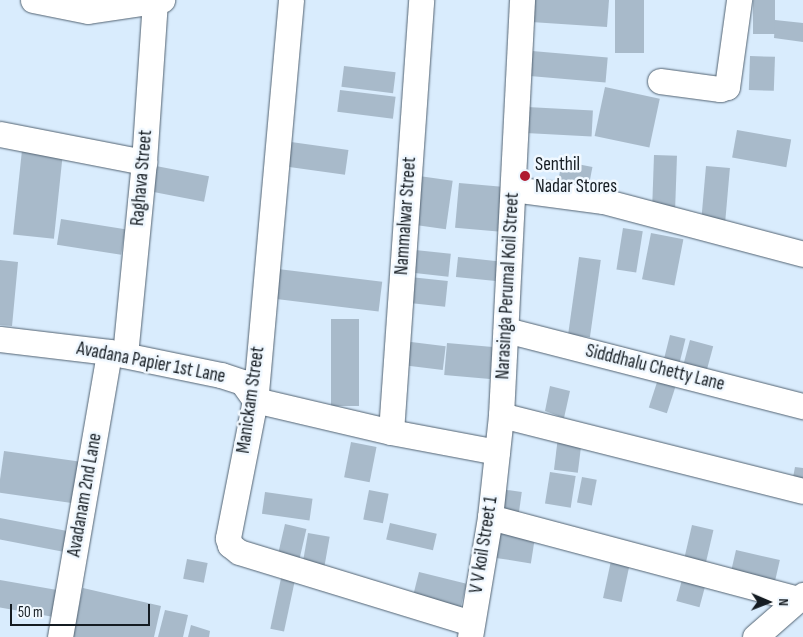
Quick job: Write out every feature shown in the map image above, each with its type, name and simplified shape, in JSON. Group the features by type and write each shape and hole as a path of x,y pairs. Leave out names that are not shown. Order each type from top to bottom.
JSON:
{"street":[{"path":"33,0 88,10 157,1"},
{"name":"Manickam Street","path":"291,0 255,400 228,538 234,550 471,630"},
{"name":"Nammalwar Street","path":"391,432 421,0"},
{"name":"Narasinga Perumal Koil Street","path":"497,452 506,330 522,0"},
{"path":"660,81 720,89 727,87 739,0"},
{"name":"Raghava Street","path":"117,354 144,162 157,1"},
{"path":"0,134 144,162"},
{"path":"513,189 603,201 803,254"},
{"name":"Sidddhalu Chetty Lane","path":"506,330 803,406"},
{"name":"Avadana Papier 1st Lane","path":"0,339 117,354 221,375 242,382 255,400"},
{"name":"Avadanam 2nd Lane","path":"60,637 117,354"},
{"path":"255,400 391,432 497,452"},
{"path":"501,415 803,490"},
{"name":"V V koil Street 1","path":"471,630 490,517 497,452"},
{"path":"490,517 801,597"},
{"path":"755,637 801,597"}],"building":[{"path":"532,0 609,0 607,27 531,22"},
{"path":"615,0 644,0 644,53 615,53"},
{"path":"753,0 775,0 775,34 753,34"},
{"path":"775,20 803,23 803,42 774,38"},
{"path":"532,51 608,58 606,83 530,76"},
{"path":"750,56 775,57 774,91 749,90"},
{"path":"344,66 396,72 393,93 341,87"},
{"path":"605,87 660,99 649,148 595,136"},
{"path":"340,90 396,97 393,119 337,112"},
{"path":"527,107 593,110 592,136 526,133"},
{"path":"737,130 791,140 786,167 732,158"},
{"path":"291,142 348,150 345,175 288,167"},
{"path":"22,150 63,154 54,239 13,235"},
{"path":"654,155 677,156 675,213 652,212"},
{"path":"562,161 592,167 587,194 557,188"},
{"path":"156,166 209,176 204,202 151,192"},
{"path":"706,166 730,168 725,225 701,223"},
{"path":"419,176 453,181 446,229 412,225"},
{"path":"459,183 502,187 498,232 455,228"},
{"path":"61,219 125,229 121,255 57,245"},
{"path":"623,228 643,231 636,273 616,269"},
{"path":"651,233 683,239 674,285 642,279"},
{"path":"415,250 451,254 448,277 413,273"},
{"path":"458,257 498,261 496,281 456,277"},
{"path":"579,257 601,260 590,337 568,334"},
{"path":"0,260 18,262 12,326 0,325"},
{"path":"278,269 382,282 379,312 274,299"},
{"path":"410,277 448,281 445,307 407,303"},
{"path":"331,319 359,319 359,406 331,406"},
{"path":"670,335 686,339 677,374 661,370"},
{"path":"690,340 713,346 704,381 681,375"},
{"path":"403,341 446,346 443,370 400,365"},
{"path":"447,343 493,347 490,379 444,375"},
{"path":"659,376 677,382 667,413 649,407"},
{"path":"550,386 570,391 564,418 545,411"},
{"path":"558,437 582,440 578,473 554,470"},
{"path":"351,442 377,447 370,482 344,477"},
{"path":"4,451 86,463 80,504 0,493"},
{"path":"795,467 803,468 803,485 792,483"},
{"path":"550,472 576,476 571,508 545,504"},
{"path":"582,477 597,480 592,505 577,503"},
{"path":"500,489 522,492 518,517 497,514"},
{"path":"369,490 389,494 383,523 363,519"},
{"path":"265,492 313,499 309,520 262,514"},
{"path":"0,518 70,532 66,552 0,539"},
{"path":"390,523 437,534 433,550 386,540"},
{"path":"285,524 306,529 298,567 276,562"},
{"path":"692,525 713,530 706,564 684,559"},
{"path":"499,528 536,534 531,563 494,558"},
{"path":"308,533 330,537 324,568 302,565"},
{"path":"736,550 780,560 774,587 730,577"},
{"path":"612,556 631,560 622,602 603,598"},
{"path":"187,559 208,563 204,583 183,579"},
{"path":"283,569 297,572 284,632 270,629"},
{"path":"419,572 467,584 461,607 413,595"},
{"path":"683,576 706,582 699,607 676,601"},
{"path":"0,580 57,590 52,617 0,607"},
{"path":"83,588 161,606 154,637 72,637"},
{"path":"165,610 188,615 183,637 158,637"},
{"path":"191,625 210,631 209,637 188,637"}],"place":[{"name":"Senthil Nadar Stores","path":"525,176"}]}
